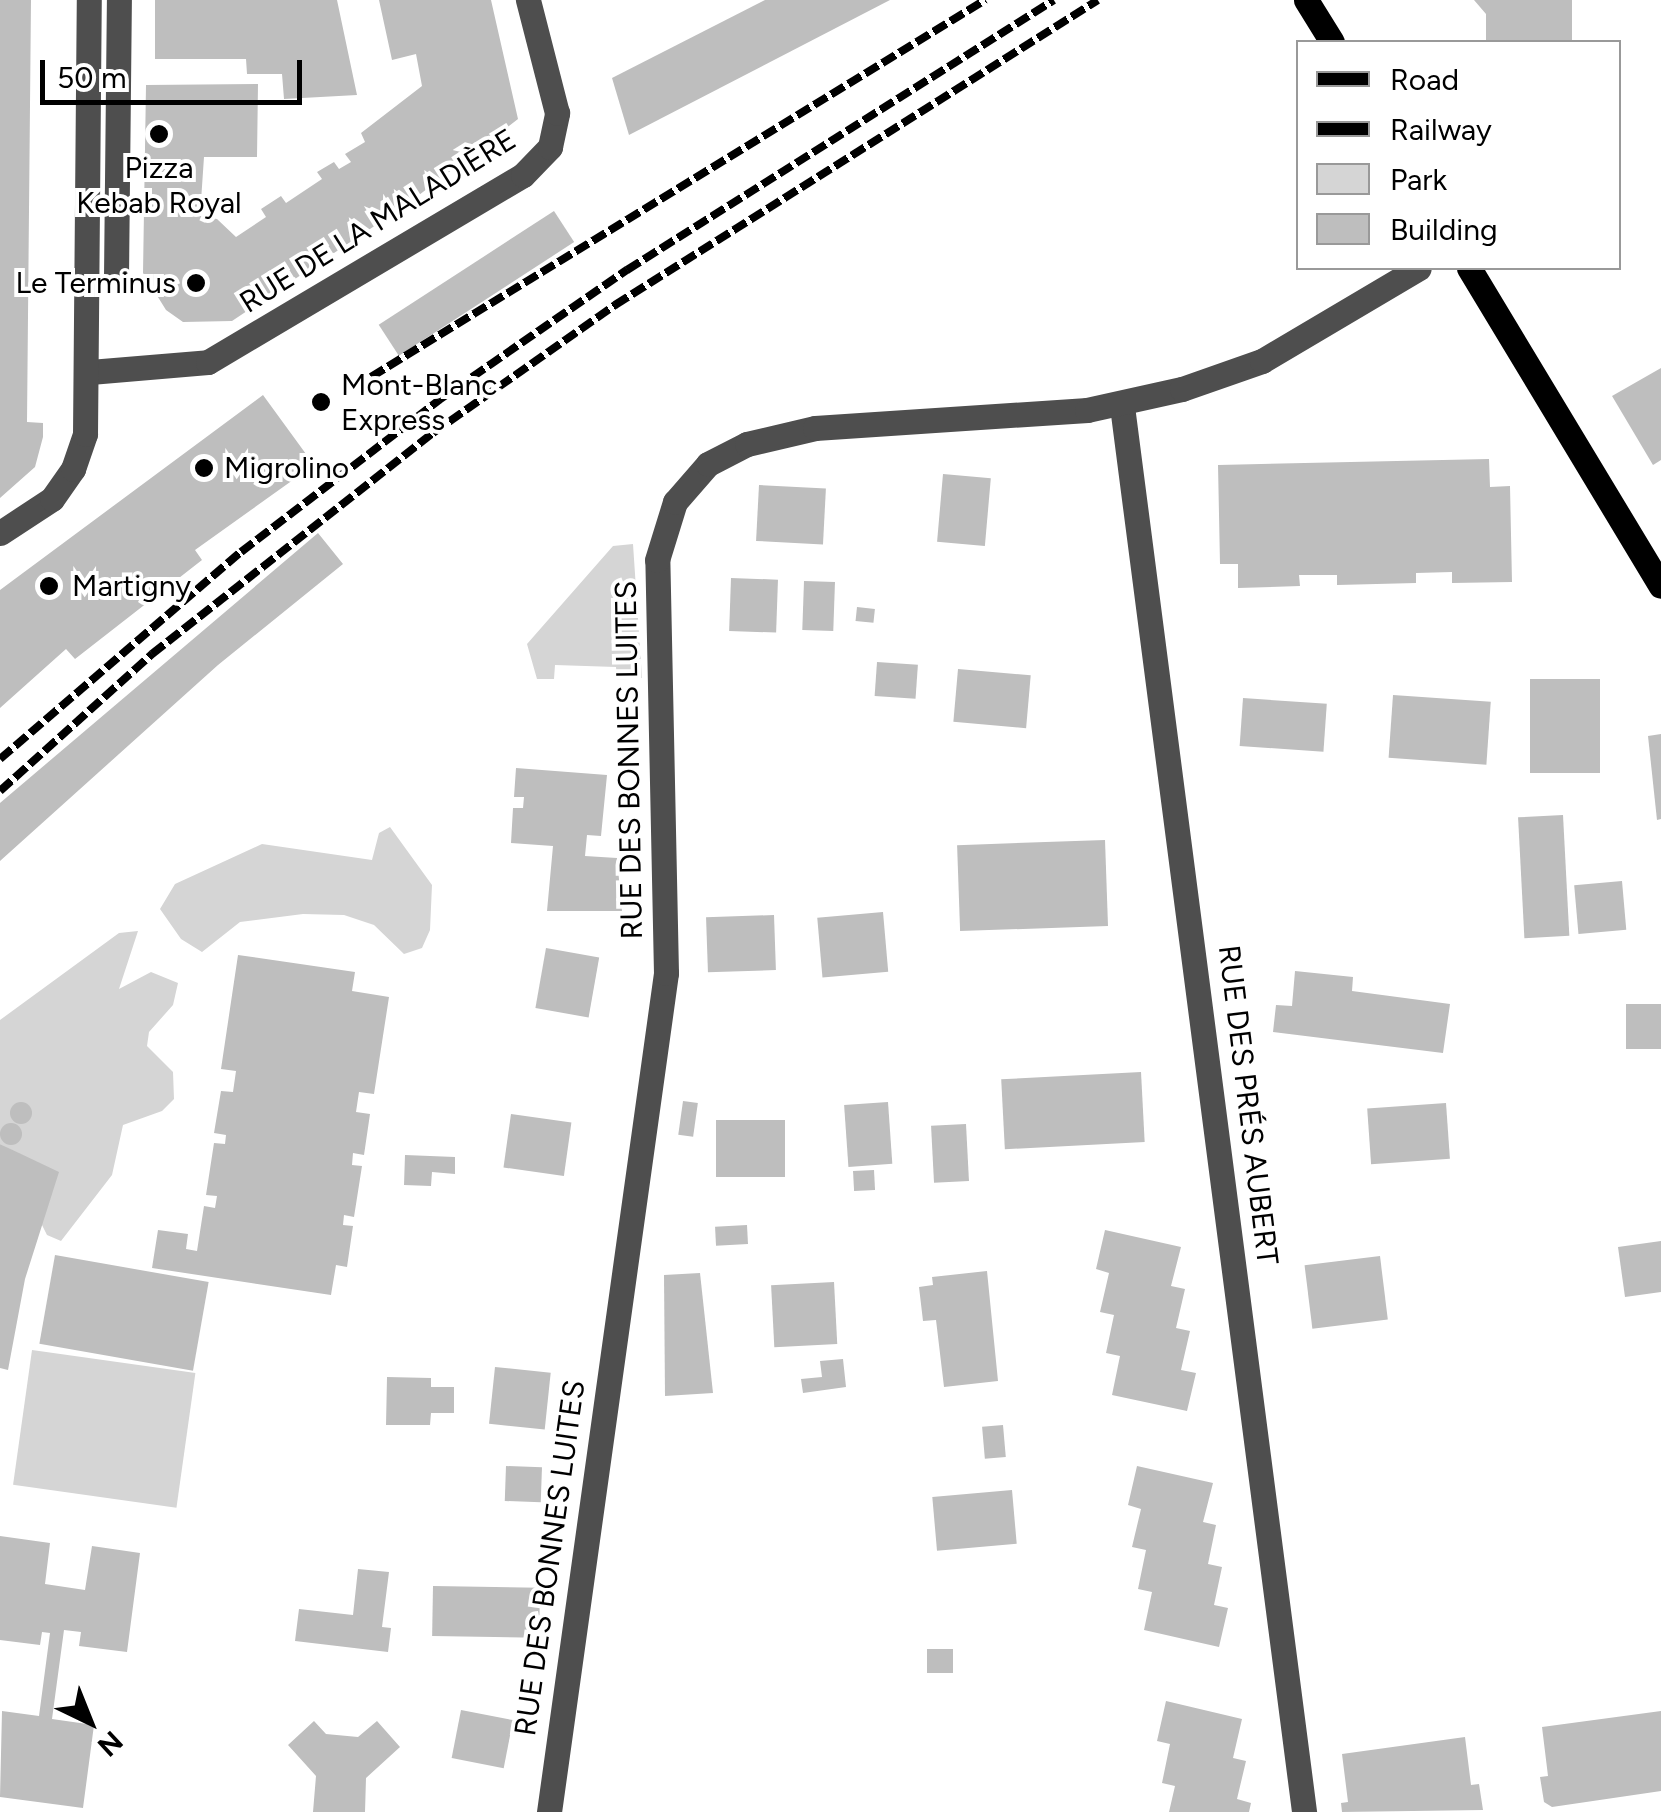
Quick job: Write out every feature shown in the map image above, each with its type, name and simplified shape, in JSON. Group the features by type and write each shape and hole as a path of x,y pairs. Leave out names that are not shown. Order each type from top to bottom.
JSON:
{"main road":[{"path":"1306,0 1331,40"},
{"path":"1470,270 1661,586"}],"street":[{"path":"0,533 52,499 72,469 85,434 90,372 84,281 89,0"},
{"path":"116,278 119,0"},
{"name":"RUE DE LA MALADIÈRE","path":"90,372 208,362 522,176 550,146 557,113 528,0"},
{"name":"RUE DES BONNES LUITES","path":"549,1812 666,973 657,560 675,502 721,457 747,444 814,428 1122,406 1262,360 1416,270"},
{"name":"RUE DES PRÉS AUBERT","path":"1122,406 1304,1812"}],"green space":[{"path":"633,544 642,678 617,680 616,667 555,665 554,679 537,679 527,644 613,546"},
{"path":"390,827 432,885 430,930 422,948 404,954 374,925 344,915 303,914 240,922 202,952 181,939 160,909 175,884 262,844 372,860 379,833"},
{"path":"138,931 119,989 151,972 178,983 173,1005 149,1032 147,1046 173,1072 174,1099 162,1111 123,1125 112,1175 61,1241 47,1235 41,1223 56,1173 0,1144 0,1020 119,933"},
{"path":"32,1350 195,1373 176,1508 13,1485"}],"building":[{"path":"0,0 31,0 27,422 43,423 43,437 35,467 0,498"},
{"path":"155,0 337,0 357,95 284,99 282,74 247,74 246,59 155,59"},
{"path":"379,0 491,0 518,119 406,205 232,321 183,322 166,310 143,273 146,85 258,84 257,157 204,157 200,216 217,219 236,237 266,217 261,209 281,196 286,203 322,179 317,172 334,162 339,169 351,162 345,154 365,142 361,133 422,86 416,54 392,60"},
{"path":"765,0 890,0 629,135 612,78"},
{"path":"1474,0 1572,0 1572,40 1486,40 1486,14"},
{"path":"554,211 574,242 399,356 379,325"},
{"path":"1661,368 1661,460 1653,465 1612,396"},
{"path":"263,395 314,465 195,550 202,560 75,659 66,649 0,708 0,590"},
{"path":"1489,459 1490,487 1510,486 1512,582 1452,583 1452,572 1416,573 1416,583 1337,585 1337,575 1299,575 1300,586 1238,588 1238,564 1220,564 1218,465"},
{"path":"943,474 991,478 985,546 937,542"},
{"path":"759,485 826,489 823,544 756,541"},
{"path":"318,533 343,564 218,665 0,861 0,803"},
{"path":"731,578 778,580 776,633 729,631"},
{"path":"804,581 835,582 833,631 802,630"},
{"path":"857,607 875,609 873,623 856,621"},
{"path":"877,662 918,665 916,699 875,696"},
{"path":"958,669 1031,675 1026,728 953,722"},
{"path":"1530,679 1600,679 1600,773 1530,773"},
{"path":"1393,695 1491,702 1486,765 1389,758"},
{"path":"1243,698 1327,704 1323,752 1240,746"},
{"path":"1661,734 1661,819 1657,820 1648,736"},
{"path":"516,768 607,775 601,836 587,835 585,856 617,858 622,911 547,911 553,846 511,843 513,808 523,808 524,797 514,797"},
{"path":"1563,815 1569,936 1524,938 1518,817"},
{"path":"1105,840 1108,926 960,931 957,845"},
{"path":"1622,881 1626,930 1578,934 1574,885"},
{"path":"883,912 888,972 822,978 817,918"},
{"path":"774,915 776,970 708,972 706,917"},
{"path":"546,948 599,957 589,1017 535,1008"},
{"path":"238,955 355,972 352,991 389,997 374,1094 359,1092 356,1112 370,1114 364,1155 353,1153 352,1165 362,1166 354,1217 344,1215 343,1225 353,1226 347,1267 336,1265 331,1295 152,1268 158,1230 188,1234 186,1249 197,1251 204,1206 215,1208 217,1196 206,1195 214,1143 225,1144 226,1135 214,1133 221,1091 233,1092 236,1071 221,1069"},
{"path":"1295,971 1353,977 1352,991 1450,1004 1443,1053 1273,1032 1276,1005 1292,1006"},
{"path":"1626,1004 1661,1004 1661,1049 1626,1049"},
{"path":"1141,1072 1145,1142 1005,1149 1001,1079"},
{"path":"683,1101 698,1103 693,1137 678,1135"},
{"path":"21,1102 29,1105 29,1121 21,1124 13,1121 10,1113 13,1105"},
{"path":"888,1102 892,1164 848,1167 844,1105"},
{"path":"1446,1103 1450,1159 1371,1164 1367,1109"},
{"path":"511,1114 571,1122 564,1176 503,1167"},
{"path":"716,1120 785,1120 785,1177 716,1177"},
{"path":"11,1123 19,1126 19,1142 11,1145 3,1142 0,1134 3,1126"},
{"path":"966,1124 969,1181 934,1183 931,1126"},
{"path":"0,1144 59,1172 25,1279 8,1370 0,1368"},
{"path":"405,1155 455,1157 455,1174 432,1172 431,1186 404,1185"},
{"path":"874,1170 875,1190 854,1191 853,1171"},
{"path":"747,1225 748,1244 716,1246 715,1227"},
{"path":"1105,1230 1181,1247 1171,1286 1185,1289 1176,1328 1190,1331 1181,1370 1196,1373 1187,1411 1112,1395 1120,1356 1106,1353 1114,1315 1100,1312 1109,1273 1096,1269"},
{"path":"1661,1241 1661,1292 1625,1297 1618,1247"},
{"path":"55,1255 209,1282 193,1371 39,1344"},
{"path":"1380,1256 1388,1320 1312,1329 1305,1265"},
{"path":"987,1271 998,1381 944,1387 936,1320 923,1321 919,1287 933,1285 932,1277"},
{"path":"700,1273 713,1393 665,1396 664,1275"},
{"path":"834,1282 837,1344 774,1347 771,1285"},
{"path":"843,1359 846,1387 803,1393 801,1379 822,1377 820,1361"},
{"path":"495,1367 551,1373 545,1430 489,1424"},
{"path":"387,1377 431,1378 431,1387 454,1387 454,1413 431,1413 430,1425 386,1425"},
{"path":"1003,1425 1006,1457 985,1459 982,1427"},
{"path":"506,1466 542,1467 541,1502 505,1501"},
{"path":"1137,1466 1213,1483 1203,1522 1216,1525 1208,1564 1222,1567 1214,1605 1228,1608 1219,1647 1144,1630 1152,1592 1138,1589 1146,1550 1132,1547 1141,1509 1128,1505"},
{"path":"1012,1490 1017,1544 937,1551 932,1497"},
{"path":"0,1536 50,1543 45,1584 85,1590 92,1546 140,1553 127,1652 79,1646 81,1632 64,1630 52,1719 94,1725 83,1808 0,1797 2,1711 39,1716 50,1633 42,1632 40,1645 0,1640"},
{"path":"358,1569 389,1572 382,1627 391,1628 388,1652 295,1641 299,1609 353,1615"},
{"path":"433,1586 540,1588 539,1638 432,1636"},
{"path":"927,1649 953,1649 953,1673 927,1673"},
{"path":"1166,1701 1242,1719 1233,1758 1246,1761 1237,1799 1251,1803 1249,1812 1169,1812 1175,1786 1162,1783 1170,1744 1157,1741"},
{"path":"461,1710 513,1720 504,1768 452,1758"},
{"path":"1661,1711 1661,1791 1552,1807 1544,1802 1540,1777 1548,1776 1542,1727"},
{"path":"314,1721 326,1734 358,1737 377,1721 400,1747 366,1778 365,1812 313,1812 316,1776 288,1745"},
{"path":"1465,1737 1471,1785 1479,1784 1483,1810 1342,1812 1341,1803 1348,1802 1342,1754"}],"railway":[{"path":"371,377 985,0"},
{"path":"0,759 241,552 439,400 627,270 1054,0"},
{"path":"0,791 152,654 433,433 615,305 1098,0"}],"place":[{"name":"Pizza Kebab Royal","path":"159,134"},
{"name":"Le Terminus","path":"196,283"},
{"name":"Mont-Blanc Express","path":"321,402"},
{"name":"Migrolino","path":"204,468"},
{"name":"Martigny","path":"49,586"}]}
